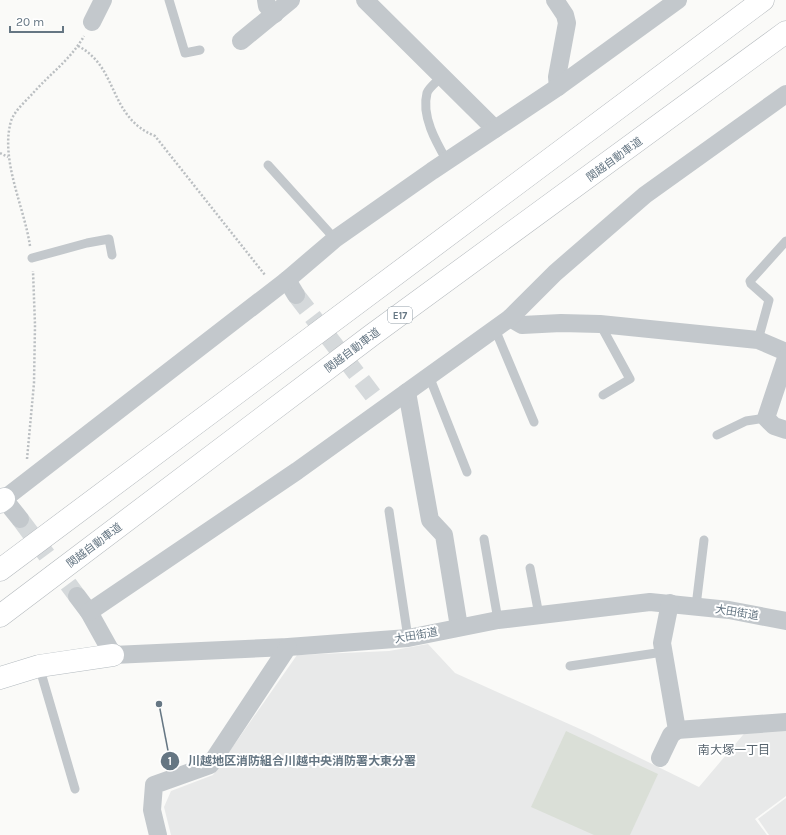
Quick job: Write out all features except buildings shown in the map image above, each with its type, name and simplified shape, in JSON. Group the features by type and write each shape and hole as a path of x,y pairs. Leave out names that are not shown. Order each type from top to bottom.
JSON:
{"main road":[{"path":"0,570 763,0"},
{"name":"関越自動車道","path":"0,616 372,335 786,32"},
{"path":"0,678 39,666 112,655"}],"street":[{"path":"92,22 103,0"},
{"path":"240,41 270,7 291,0"},
{"path":"364,0 495,129"},
{"path":"555,0 565,15 567,23 557,78 558,87"},
{"path":"20,519 2,500 286,287 334,239 558,87 678,0"},
{"path":"89,612 297,471 379,404 407,392 510,318 556,273 645,195 786,94"},
{"path":"510,318 522,326 561,323 600,324 758,340 786,352"},
{"path":"786,358 766,418 774,426 786,430"},
{"path":"407,392 430,520 444,535 459,627"},
{"path":"77,596 89,612 112,655"},
{"name":"大田街道","path":"112,655 288,647 408,638 498,620 650,602 729,610 786,621"},
{"path":"670,603 662,643 677,730"},
{"path":"158,835 152,810 154,785 210,765 288,647"},
{"path":"660,758 671,735 677,730 786,722"}],"lane":[{"path":"169,0 185,53 200,50"},
{"path":"442,76 427,92 427,112 434,138 447,161"},
{"path":"268,166 334,239"},
{"path":"32,258 87,243 109,239 112,255"},
{"path":"758,340 769,300 751,284 750,281 786,241"},
{"path":"600,324 630,379 603,395"},
{"path":"495,329 534,422"},
{"path":"429,376 467,472"},
{"path":"717,435 746,421 766,418"},
{"path":"390,511 408,638"},
{"path":"484,539 498,620"},
{"path":"696,606 704,540"},
{"path":"530,568 539,615"},
{"path":"570,666 663,652"},
{"path":"39,666 75,789"}],"path":[{"path":"36,475 29,467 26,458 34,383 35,325 32,258 28,228 8,157 7,147 9,130 11,120 16,112 68,59 78,46 92,22"},
{"path":"78,46 90,52 100,64 117,99 130,118 141,130 155,136 286,287"},
{"path":"0,153 8,157"}],"shaded area":[{"path":"428,644 455,673 589,733 699,787 748,729 786,728 786,796 755,819 767,835 171,835 164,807 171,791 213,775 297,655 389,651"},
{"path":"566,731 658,774 630,835 594,835 531,807"},
{"path":"786,798 786,835 769,835 758,819"}],"tunnel":[{"path":"296,295 376,399"},
{"path":"20,519 77,596"}],"place":[{"name":"川越地区消防組合川越中央消防署大東分署","path":"159,704"}],"district":[{"name":"南大塚一丁目","path":"734,750"}]}
